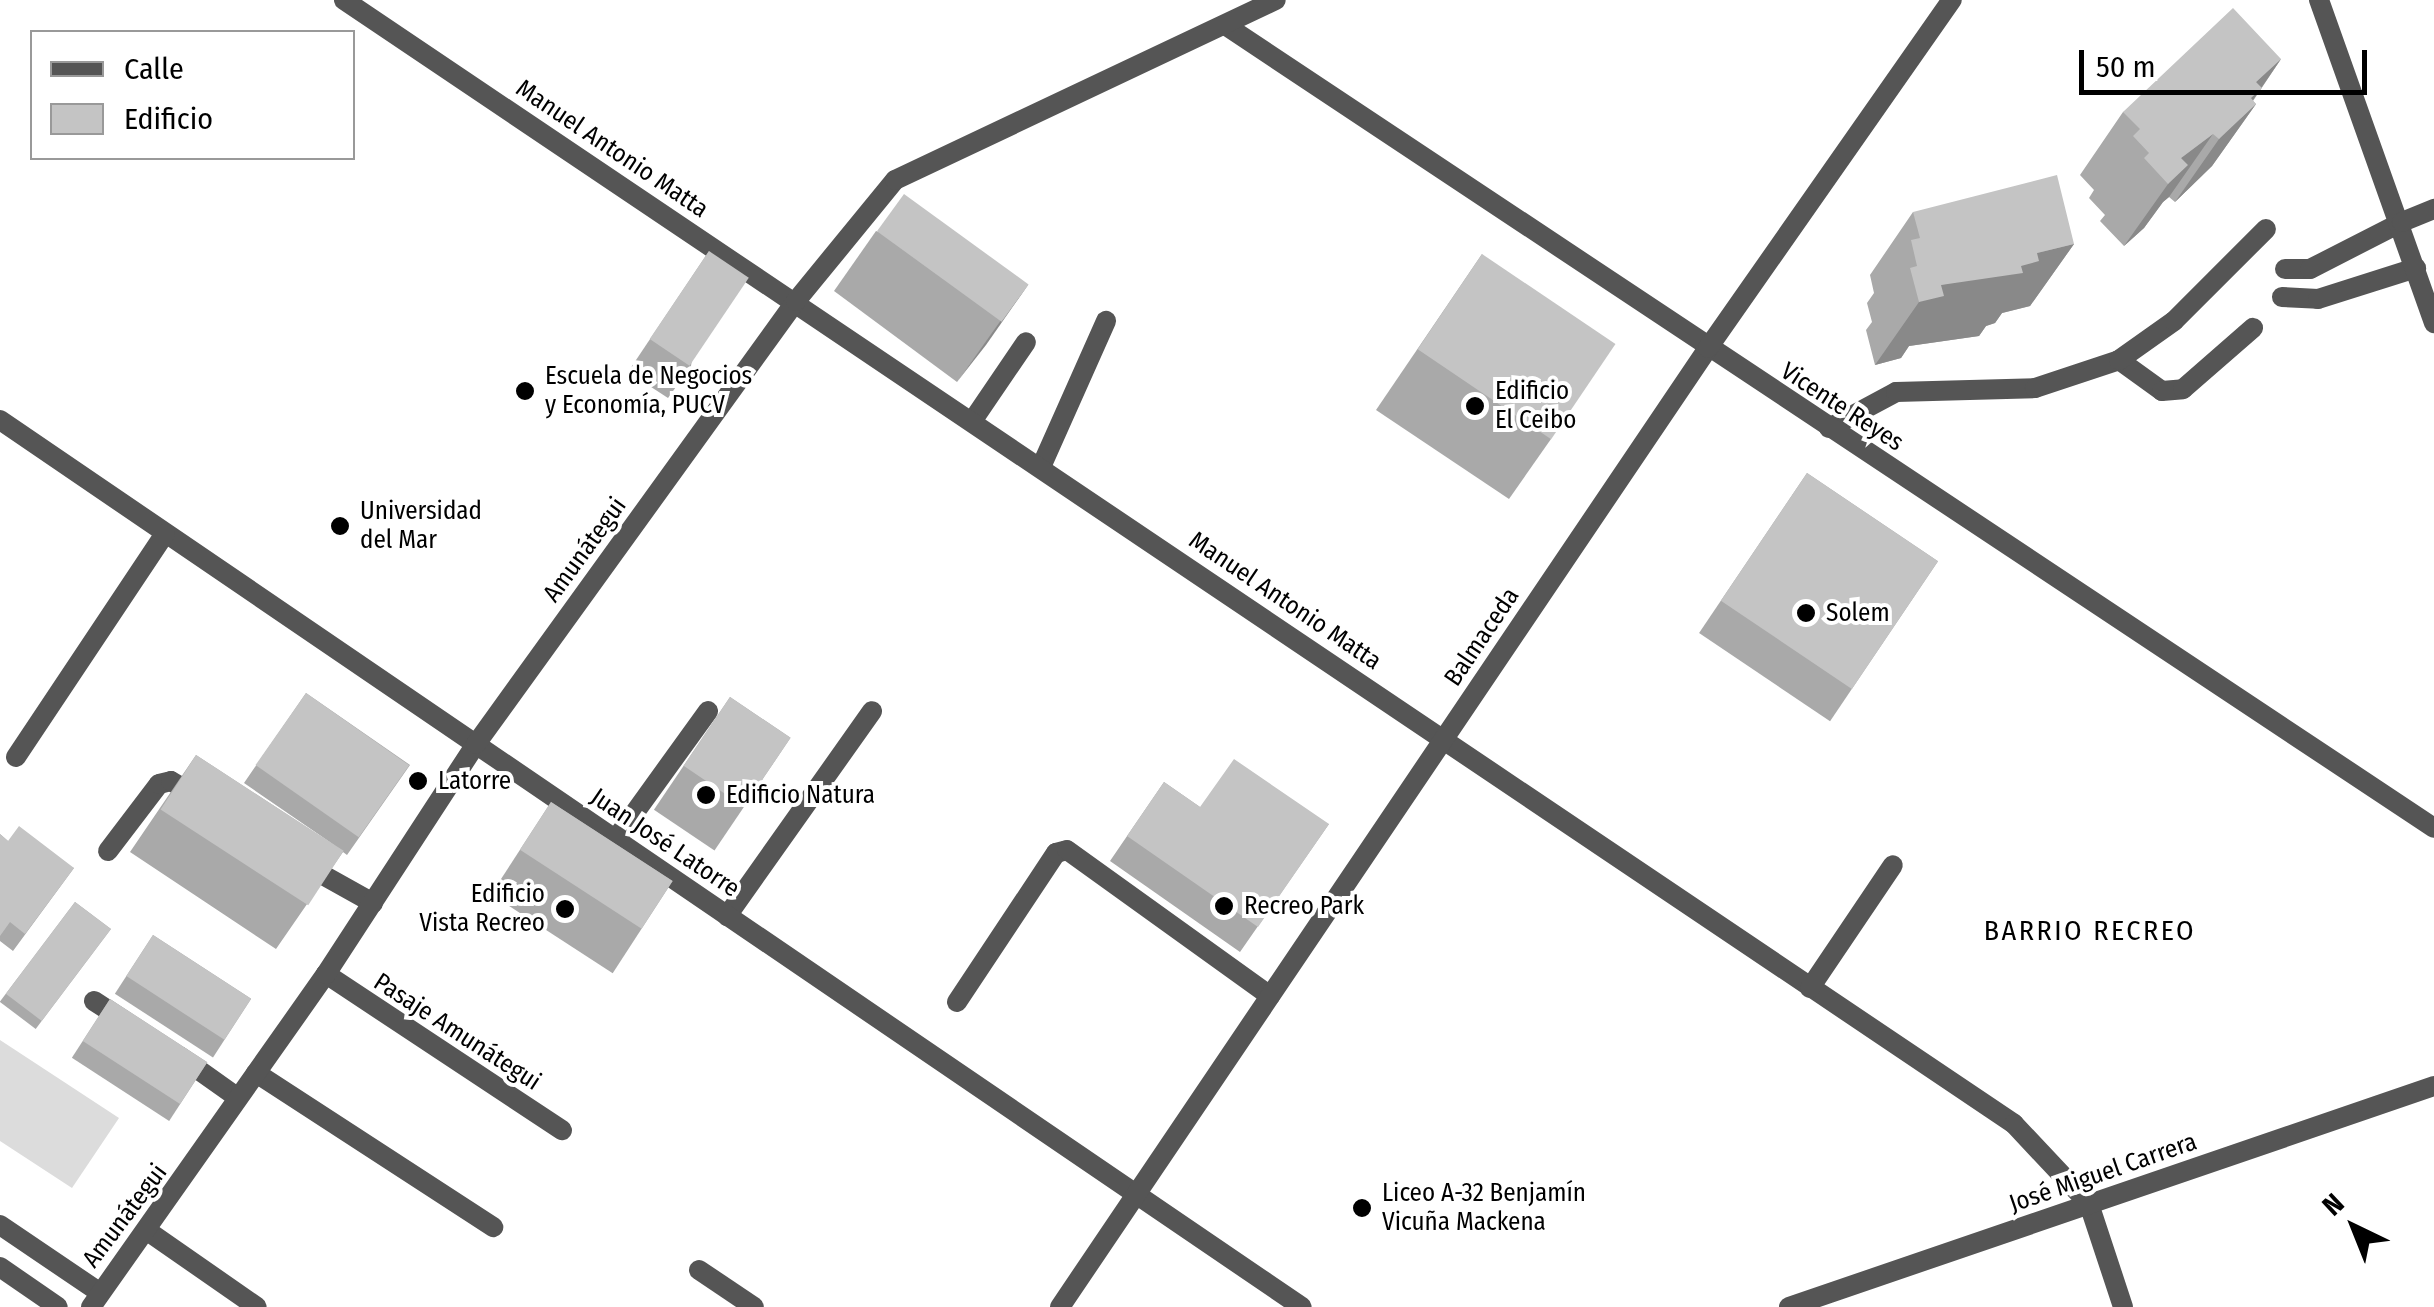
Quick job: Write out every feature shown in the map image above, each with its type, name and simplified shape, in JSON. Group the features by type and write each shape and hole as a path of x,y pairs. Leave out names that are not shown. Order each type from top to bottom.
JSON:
{"street":[{"name":"Manuel Antonio Matta","path":"344,0 2014,1124 2090,1204 2123,1307"},
{"name":"Amunátegui","path":"95,1300 149,1232 326,974 476,744 796,302 895,180 1276,0"},
{"name":"Balmaceda","path":"1060,1307 1708,348 1952,0"},
{"path":"2319,0 2402,222 2434,323"},
{"name":"Vicente Reyes","path":"1226,25 2434,828"},
{"path":"2286,269 2310,269 2434,210"},
{"path":"1829,428 1896,392 2034,388 2120,360 2174,321 2266,229"},
{"path":"2282,297 2318,299 2416,268"},
{"path":"1041,466 1106,321"},
{"path":"2120,360 2162,391 2183,389 2253,328"},
{"path":"973,420 1026,342"},
{"name":"Juan José Latorre","path":"0,420 1302,1307"},
{"path":"16,757 165,534"},
{"path":"616,840 708,711"},
{"path":"728,916 872,711"},
{"path":"108,852 159,784 171,780 220,812"},
{"path":"957,1002 1056,853 1067,850 1270,996"},
{"path":"286,854 373,903"},
{"path":"1810,988 1893,865"},
{"name":"Pasaje Amunátegui","path":"326,974 562,1130"},
{"path":"94,1001 238,1098"},
{"path":"256,1073 493,1226"},
{"name":"José Miguel Carrera","path":"1788,1307 2434,1086"},
{"path":"0,1225 95,1300"},
{"path":"149,1232 257,1307"},
{"path":"0,1267 58,1307"},
{"path":"699,1270 754,1307"}],"shaded area":[{"path":"0,1040 119,1118 72,1188 0,1141"}],"building":[{"path":"2233,8 2281,59 2256,82 2262,88 2251,98 2256,104 2219,139 2213,134 2181,158 2188,165 2168,184 2144,158 2149,153 2133,136 2140,129 2123,112"},
{"path":"2057,175 2074,244 2037,253 2039,261 2021,266 2023,273 1941,285 1944,296 1919,302 1910,268 1917,266 1911,240 1920,238 1913,212"},
{"path":"904,194 1029,285 1002,322 877,231"},
{"path":"709,251 749,278 690,366 650,339"},
{"path":"1482,254 1615,344 1551,439 1418,349"},
{"name":"Solem","path":"1807,473 1938,561 1852,689 1721,601"},
{"path":"306,693 409,765 359,837 256,765"},
{"path":"730,697 791,738 744,807 684,766"},
{"path":"196,755 344,851 308,905 161,810"},
{"name":"Recreo Park","path":"1234,759 1329,824 1258,927 1127,836 1164,782 1200,807"},
{"path":"551,802 673,881 642,929 520,850"},
{"path":"19,826 74,868 25,934 10,922 0,936 0,834 8,841"},
{"path":"75,902 111,929 42,1021 6,994"},
{"path":"153,935 251,999 224,1040 126,976"},
{"path":"110,999 207,1062 180,1104 83,1041"}],"place":[{"name":"Escuela de Negocios y Economía, PUCV","path":"525,391"},
{"name":"Edificio El Ceibo","path":"1475,406"},
{"name":"Universidad del Mar","path":"340,526"},
{"name":"Solem","path":"1806,613"},
{"name":"Latorre","path":"418,781"},
{"name":"Edificio Natura","path":"706,795"},
{"name":"Recreo Park","path":"1224,906"},
{"name":"Edificio Vista Recreo","path":"565,909"},
{"name":"Liceo A-32 Benjamín Vicuña Mackena","path":"1362,1208"}],"district":[{"name":"BARRIO RECREO","path":"2090,931"}]}
